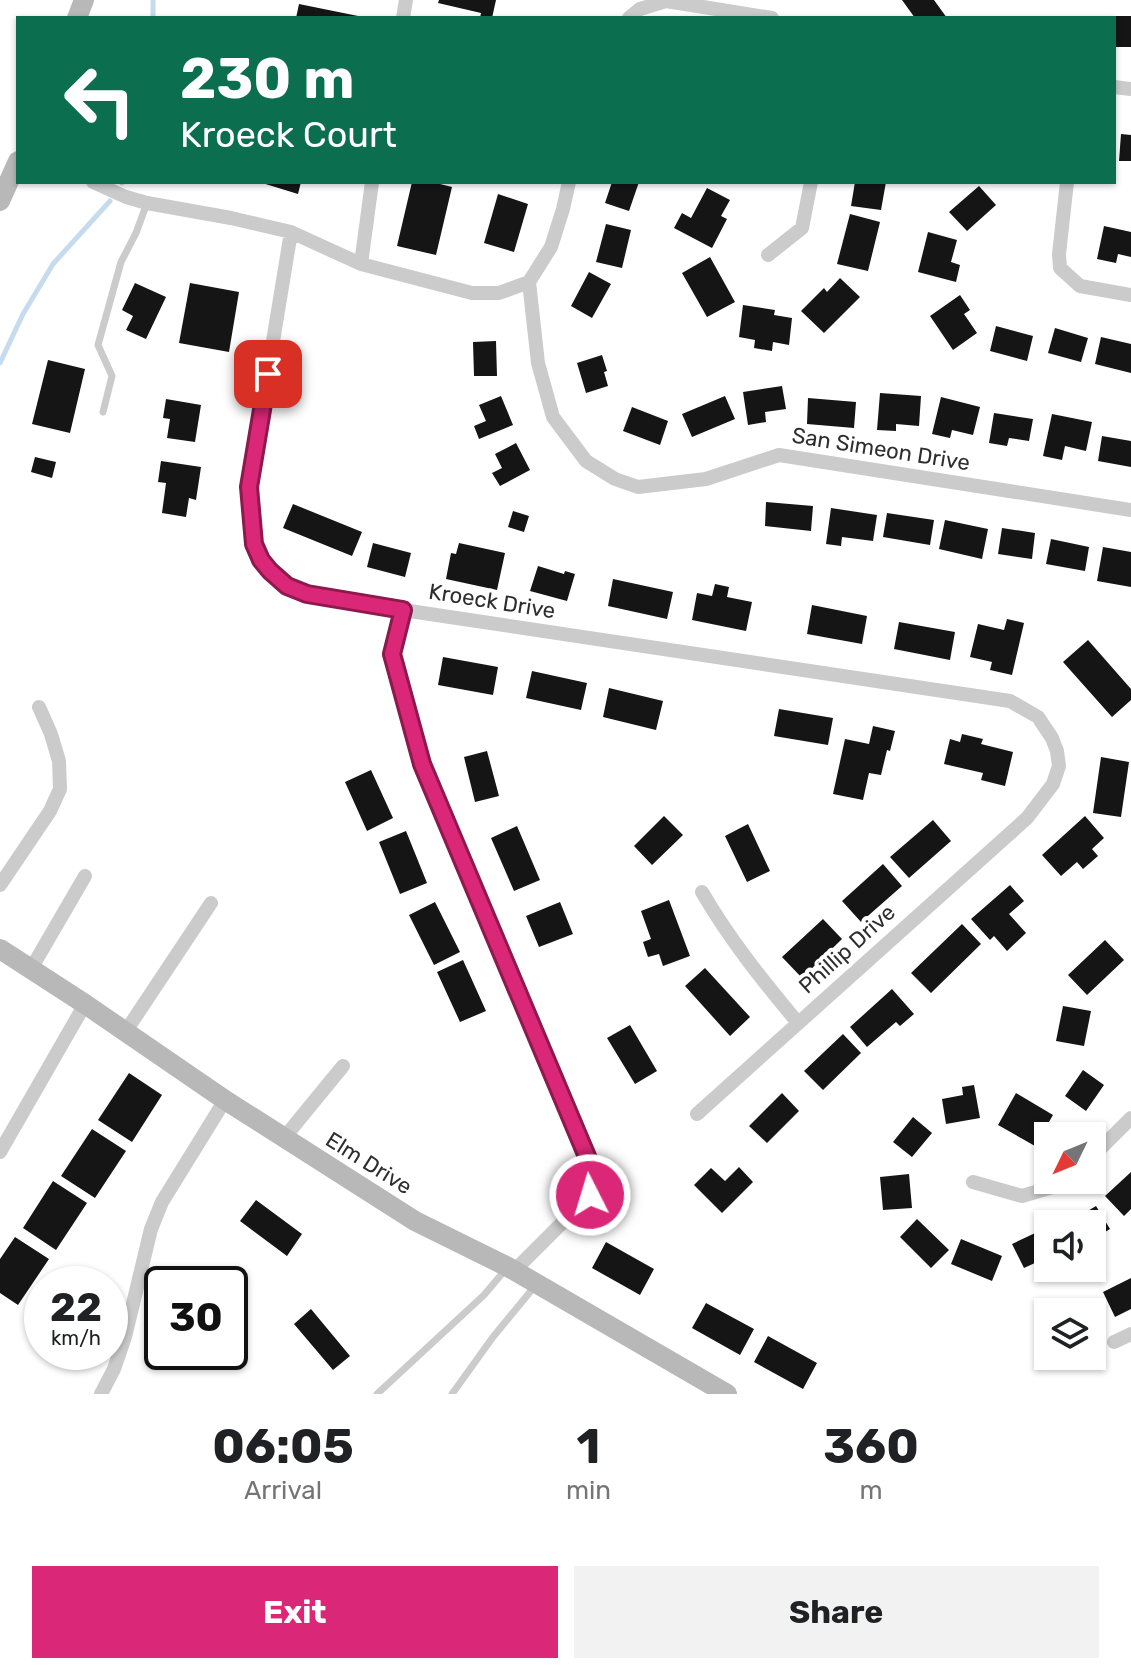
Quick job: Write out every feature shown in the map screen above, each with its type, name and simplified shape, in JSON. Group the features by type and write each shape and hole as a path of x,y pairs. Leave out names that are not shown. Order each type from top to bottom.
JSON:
{"street":[{"path":"631,16 640,9 666,1 760,16"},
{"path":"0,201 16,165"},
{"path":"97,184 147,203 291,232 361,264 472,293 499,293 529,282 551,247 569,184"},
{"path":"361,264 372,184"},
{"path":"768,255 802,228 811,184"},
{"path":"1067,184 1060,268 1080,286 1131,295"},
{"path":"291,232 249,487 254,544 261,560 287,586 307,594 403,610"},
{"name":"San Simeon Drive","path":"529,282 538,363 553,417 586,461 615,479 638,487 706,479 779,455 1131,510"},
{"name":"Kroeck Drive","path":"511,1269 590,1195 591,1166 422,764 392,654 403,610 1010,701 1038,717 1057,751 1059,766 1053,784 1027,818"},
{"path":"0,885 50,811 60,789 59,761 39,707"},
{"name":"Phillip Drive","path":"697,1114 1027,818"},
{"path":"31,969 85,876"},
{"path":"702,892 748,964 798,1023"},
{"path":"126,1031 211,903"},
{"name":"Elm Drive","path":"0,949 225,1100 415,1221 511,1269 727,1394"},
{"path":"0,1152 85,1004"},
{"path":"284,1138 343,1066"},
{"path":"101,1394 125,1337 151,1229 162,1202 225,1100"},
{"path":"1106,1143 1131,1118"},
{"path":"973,1182 1022,1196 1034,1192"},
{"path":"1114,1342 1131,1334"}],"lane":[{"path":"103,412 112,376 98,345 121,262 147,203"},
{"path":"377,1394 511,1269"},
{"path":"452,1394 493,1337 537,1284"}],"building":[{"path":"439,0 496,0 492,16 480,16 481,13 438,3"},
{"path":"902,0 934,0 946,16 914,16"},
{"path":"299,4 358,16 296,16"},
{"path":"1116,16 1131,16 1131,47 1116,47"},
{"path":"1121,134 1131,135 1131,161 1119,161"},
{"path":"266,184 300,184 298,194"},
{"path":"412,184 452,187 436,255 397,246"},
{"path":"611,184 638,184 629,211 605,203"},
{"path":"855,184 886,184 881,210 851,206"},
{"path":"979,186 996,205 967,231 949,212"},
{"path":"707,188 730,200 721,216 727,219 712,248 674,228 682,213 691,218"},
{"path":"498,194 528,204 514,252 484,243"},
{"path":"850,214 880,222 868,271 837,264"},
{"path":"606,224 631,230 622,268 596,262"},
{"path":"1104,226 1131,232 1131,257 1118,254 1116,263 1097,259"},
{"path":"928,232 957,240 951,262 960,265 956,282 918,272"},
{"path":"710,257 735,302 707,317 682,273"},
{"path":"589,272 611,284 592,318 571,306"},
{"path":"840,278 860,297 824,333 801,311 824,288 827,292"},
{"path":"135,283 166,297 146,339 126,330 133,316 122,310"},
{"path":"190,283 239,292 229,352 179,343"},
{"path":"960,295 970,310 964,314 977,333 953,350 930,316"},
{"path":"743,305 775,310 774,315 792,318 789,345 773,342 772,351 754,348 755,340 739,337"},
{"path":"996,326 1033,336 1027,361 990,351"},
{"path":"1055,328 1088,338 1081,362 1048,353"},
{"path":"1101,337 1131,344 1131,373 1095,364"},
{"path":"496,341 497,376 474,376 473,342"},
{"path":"602,355 608,386 586,393 577,363"},
{"path":"48,360 85,369 70,433 32,424"},
{"path":"782,386 786,409 765,412 766,422 748,425 743,392"},
{"path":"880,393 921,396 919,426 896,424 896,431 877,430"},
{"path":"501,396 513,425 479,439 474,426 486,421 479,405"},
{"path":"725,396 735,419 692,437 682,414"},
{"path":"941,397 980,407 973,435 952,430 950,438 932,434"},
{"path":"808,398 856,402 854,428 807,424"},
{"path":"166,399 201,405 195,442 167,438 170,419 163,418"},
{"path":"632,407 668,421 660,445 623,431"},
{"path":"994,413 1033,419 1029,441 1009,438 1007,446 989,443"},
{"path":"1052,414 1092,422 1086,451 1065,446 1062,460 1043,456"},
{"path":"1102,436 1131,441 1131,467 1098,461"},
{"path":"516,443 530,470 500,486 492,473 502,468 495,454"},
{"path":"35,457 56,462 52,478 31,472"},
{"path":"161,461 201,467 196,500 189,498 186,517 162,513 166,483 158,482"},
{"path":"766,502 813,506 811,531 765,526"},
{"path":"293,504 362,532 352,556 283,528"},
{"path":"831,508 877,515 873,541 842,537 841,546 826,544"},
{"path":"513,511 529,516 524,532 508,527"},
{"path":"887,513 934,520 930,545 883,537"},
{"path":"945,520 988,529 982,559 939,549"},
{"path":"1002,528 1035,533 1032,559 998,554"},
{"path":"1051,539 1089,547 1085,571 1046,564"},
{"path":"373,543 411,553 405,577 367,567"},
{"path":"459,543 505,553 497,590 446,579 451,553 456,554"},
{"path":"1103,547 1131,552 1131,587 1097,581"},
{"path":"538,566 575,574 567,601 530,591"},
{"path":"613,579 673,592 667,619 608,606"},
{"path":"715,584 729,587 727,597 752,602 746,631 692,620 697,593 712,596"},
{"path":"812,605 867,616 862,644 807,634"},
{"path":"1007,619 1024,623 1012,675 990,670 992,662 970,657 978,624 1004,630"},
{"path":"899,622 955,632 950,660 894,649"},
{"path":"1088,640 1131,689 1131,700 1112,717 1063,662"},
{"path":"443,657 498,667 493,695 438,685"},
{"path":"532,671 587,683 581,710 526,698"},
{"path":"609,688 663,701 656,730 603,717"},
{"path":"779,709 833,718 828,745 774,736"},
{"path":"873,726 895,731 881,775 869,773 863,800 833,794 845,739 869,744"},
{"path":"962,734 983,739 981,744 1013,752 1005,786 981,780 983,773 944,764 950,739 960,742"},
{"path":"487,751 499,796 475,802 464,757"},
{"path":"1101,757 1129,762 1121,817 1093,813"},
{"path":"371,770 393,818 367,831 345,782"},
{"path":"664,816 683,835 652,865 634,846"},
{"path":"1085,816 1104,838 1092,849 1098,856 1083,869 1077,862 1061,876 1042,855"},
{"path":"933,820 951,841 909,878 890,857"},
{"path":"748,824 770,871 747,882 725,836"},
{"path":"517,826 540,880 514,891 491,838"},
{"path":"406,831 427,883 400,894 379,842"},
{"path":"883,864 902,886 861,922 842,901"},
{"path":"1010,885 1024,901 1009,914 1026,933 1007,951 994,936 990,940 971,919"},
{"path":"669,900 690,956 663,966 659,954 648,957 643,942 651,939 641,911"},
{"path":"435,902 460,952 434,965 409,915"},
{"path":"560,902 573,934 539,947 526,916"},
{"path":"823,919 842,939 802,978 782,957"},
{"path":"962,924 981,944 931,993 911,973"},
{"path":"1105,940 1124,960 1087,995 1068,975"},
{"path":"463,960 486,1011 460,1022 437,972"},
{"path":"705,968 750,1017 730,1036 685,986"},
{"path":"892,989 914,1014 900,1026 896,1022 867,1047 850,1027"},
{"path":"1063,1006 1091,1011 1084,1046 1056,1041"},
{"path":"630,1025 657,1071 635,1084 607,1038"},
{"path":"843,1034 861,1053 823,1090 804,1071"},
{"path":"1083,1070 1104,1085 1086,1111 1065,1096"},
{"path":"129,1073 162,1095 132,1142 98,1120"},
{"path":"974,1085 980,1118 946,1124 942,1099 963,1095 962,1087"},
{"path":"782,1093 799,1111 767,1143 749,1126"},
{"path":"1016,1093 1053,1115 1049,1122 1034,1122 1034,1145 998,1125"},
{"path":"913,1117 932,1133 912,1157 893,1142"},
{"path":"92,1129 126,1151 95,1198 61,1176"},
{"path":"739,1167 753,1182 722,1213 694,1185 711,1168 725,1181"},
{"path":"1131,1172 1131,1209 1124,1216 1105,1196"},
{"path":"909,1174 912,1208 883,1210 880,1177"},
{"path":"53,1181 87,1203 56,1250 23,1228"},
{"path":"256,1200 302,1234 287,1256 240,1221"},
{"path":"917,1219 949,1250 931,1268 900,1237"},
{"path":"1034,1234 1034,1263 1024,1268 1012,1244"},
{"path":"15,1237 49,1259 44,1266 24,1266 24,1296 18,1305 0,1293 0,1259"},
{"path":"961,1239 1002,1256 992,1281 951,1264"},
{"path":"606,1242 654,1269 640,1295 592,1268"},
{"path":"1131,1278 1131,1309 1115,1317 1103,1292"},
{"path":"706,1303 754,1329 740,1355 692,1328"},
{"path":"311,1309 350,1356 333,1370 294,1324"},
{"path":"768,1336 817,1363 803,1389 754,1362"}],"waterway":[{"path":"153,0 153,16"},
{"path":"0,363 23,314 53,264 110,201"}],"route":[{"path":"268,374 249,487 254,544 261,560 287,586 307,594 403,610 392,654 422,764 591,1166 590,1195"}]}
